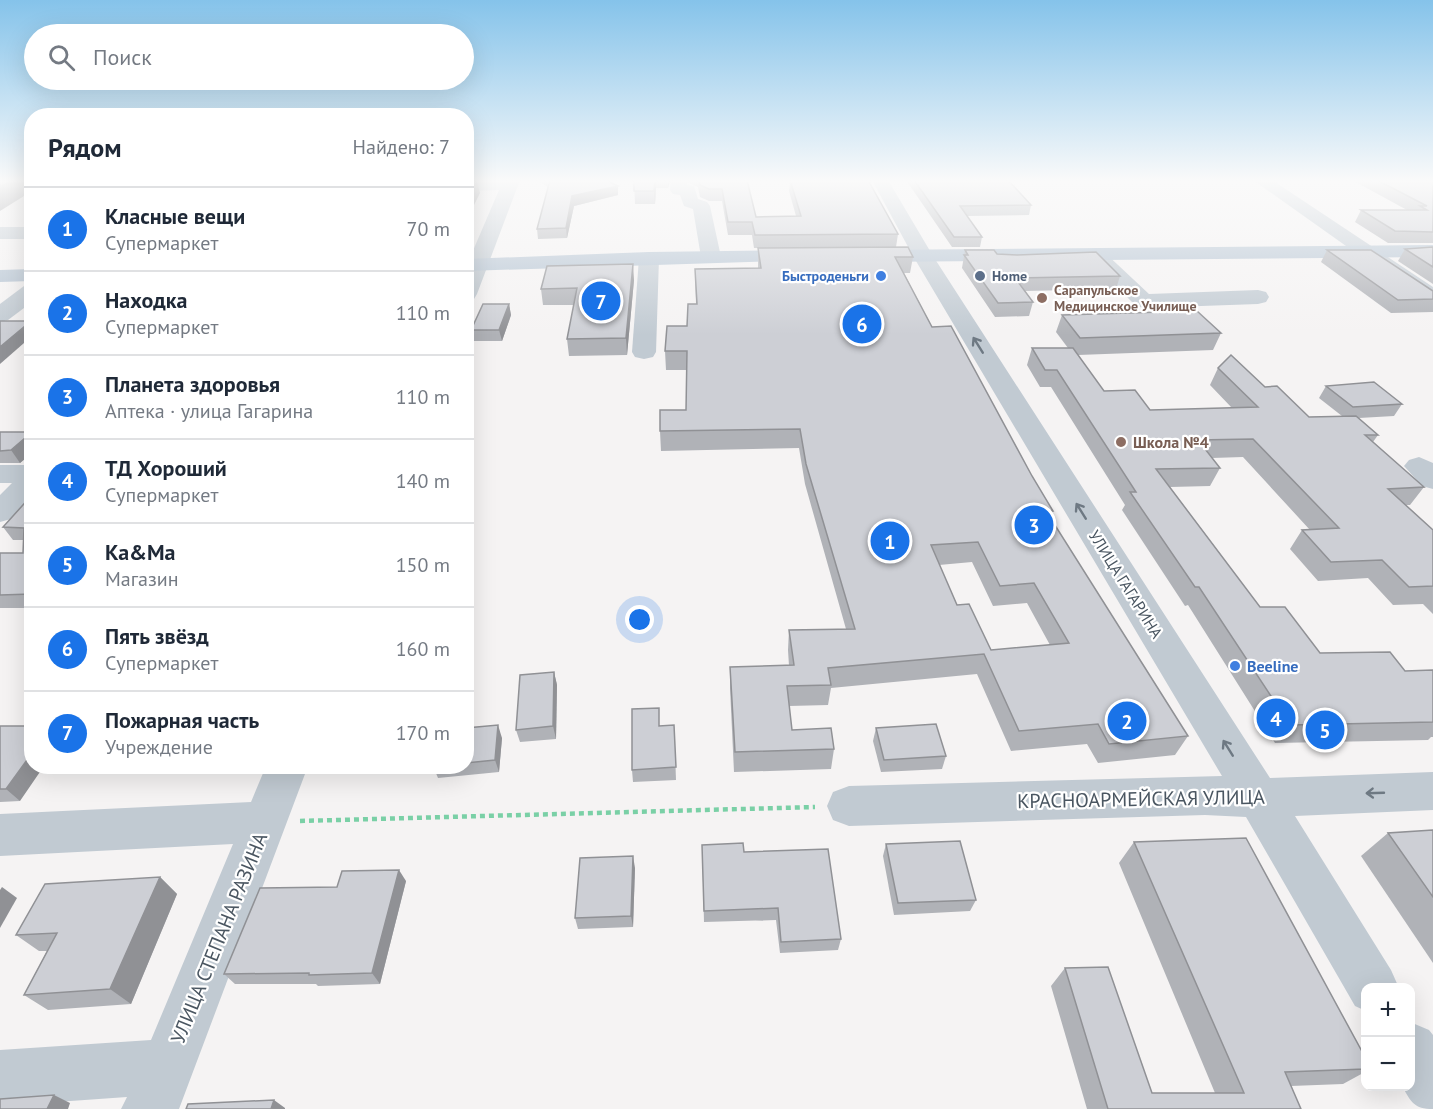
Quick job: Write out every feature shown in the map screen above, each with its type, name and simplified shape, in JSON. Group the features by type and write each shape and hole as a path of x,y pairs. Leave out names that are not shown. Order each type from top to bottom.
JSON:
{"main road":[{"path":"847,256 1433,251"},
{"path":"474,265 650,258 824,256"},
{"path":"0,276 24,275"}],"street":[{"path":"0,233 24,232"},
{"path":"474,261 488,232"},
{"path":"706,232 711,257"},
{"name":"УЛИЦА ГАГАРИНА","path":"909,232 1371,983"},
{"path":"1337,232 1433,297"},
{"path":"1095,254 1144,301 1258,297"},
{"path":"644,352 650,258"},
{"path":"0,315 24,297"},
{"path":"0,474 24,474"},
{"path":"0,512 24,489"},
{"name":"УЛИЦА СТЕПАНА РАЗИНА","path":"159,1088 284,774"},
{"name":"КРАСНОАРМЕЙСКАЯ УЛИЦА","path":"849,806 1205,795 1259,798 1433,791"},
{"path":"0,835 265,822"},
{"path":"1415,1057 1433,1086"},
{"path":"0,1078 159,1088"}],"path":[{"path":"265,822 849,806"}],"building":[{"path":"754,232 897,232 898,234 755,235"},
{"path":"950,232 978,232 982,237 954,237"},
{"path":"908,247 913,257 895,257 932,327 951,326 1053,511 1046,511 1188,736 1109,744 1098,724 1019,731 984,654 828,668 831,685 787,686 792,730 831,728 834,749 735,752 730,667 794,665 789,630 855,629 806,464 800,429 660,431 660,410 686,410 687,351 665,351 667,326 687,326 688,304 697,304 695,269 761,268 758,248","holes":["978,542 1000,586 1034,583 1069,643 991,650 969,604 957,605 931,545"]},
{"path":"1433,247 1433,267 1405,249"},
{"path":"965,250 994,250 997,254 1017,255 1096,252 1120,276 1015,278 1033,302 998,303 964,255 968,255"},
{"path":"1327,250 1371,250 1433,291 1433,299 1398,300"},
{"path":"633,264 626,338 567,339 577,288 541,289 547,266"},
{"path":"483,304 509,304 499,330 474,330 474,324"},
{"path":"1197,311 1221,333 1080,338 1062,315"},
{"path":"0,321 24,321 24,327 0,347"},
{"path":"1032,348 1073,348 1104,391 1135,390 1150,410 1258,407 1218,368 1231,355 1265,387 1277,386 1309,417 1356,416 1378,435 1365,435 1424,487 1388,489 1433,530 1433,586 1409,587 1382,560 1331,562 1302,530 1339,528 1253,439 1198,440 1220,468 1156,469 1260,607 1285,607 1320,653 1390,652 1405,671 1433,670 1433,722 1290,725 1199,587 1195,587 1130,492 1136,492 1057,370 1045,370"},
{"path":"1374,382 1402,404 1353,407 1326,386"},
{"path":"0,432 24,432 24,439 11,450 0,451"},
{"path":"24,504 24,528 3,527"},
{"path":"24,528 24,594 0,595 0,553 23,553"},
{"path":"554,672 553,726 516,730 520,675"},
{"path":"659,708 659,726 674,725 676,767 632,770 632,709"},
{"path":"936,724 946,756 884,760 876,728"},
{"path":"498,725 495,760 474,762 474,727"},
{"path":"0,726 24,726 24,764 6,789 0,789"},
{"path":"1433,830 1433,897 1388,833"},
{"path":"1246,838 1361,1050 1361,1069 1285,1072 1301,1109 1108,1109 1065,968 1108,967 1152,1093 1244,1093 1134,842"},
{"path":"960,841 976,900 898,903 886,844"},
{"path":"743,843 744,852 828,849 841,939 781,942 778,908 704,911 702,845"},
{"path":"633,856 631,916 575,918 580,858"},
{"path":"399,870 372,973 224,974 260,888 337,887 342,871"},
{"path":"160,877 110,989 24,995 57,933 16,935 45,884"},
{"path":"54,1095 47,1109 0,1109 0,1099"},
{"path":"274,1100 271,1109 186,1109 188,1104"}],"place":[{"name":"Быстроденьги","path":"881,276"},
{"name":"Home","path":"980,276"},
{"name":"Сарапульское Медицинское Училище","path":"1042,298"},
{"name":"Пожарная часть","path":"601,301"},
{"name":"Пять звёзд","path":"862,324"},
{"name":"Школа №4","path":"1121,442"},
{"name":"Планета здоровья","path":"1034,525"},
{"name":"Класные вещи","path":"890,541"},
{"name":"Beeline","path":"1235,666"},
{"name":"ТД Хороший","path":"1276,718"},
{"name":"Находка","path":"1127,721"},
{"name":"Ka&Ma","path":"1325,730"}]}
